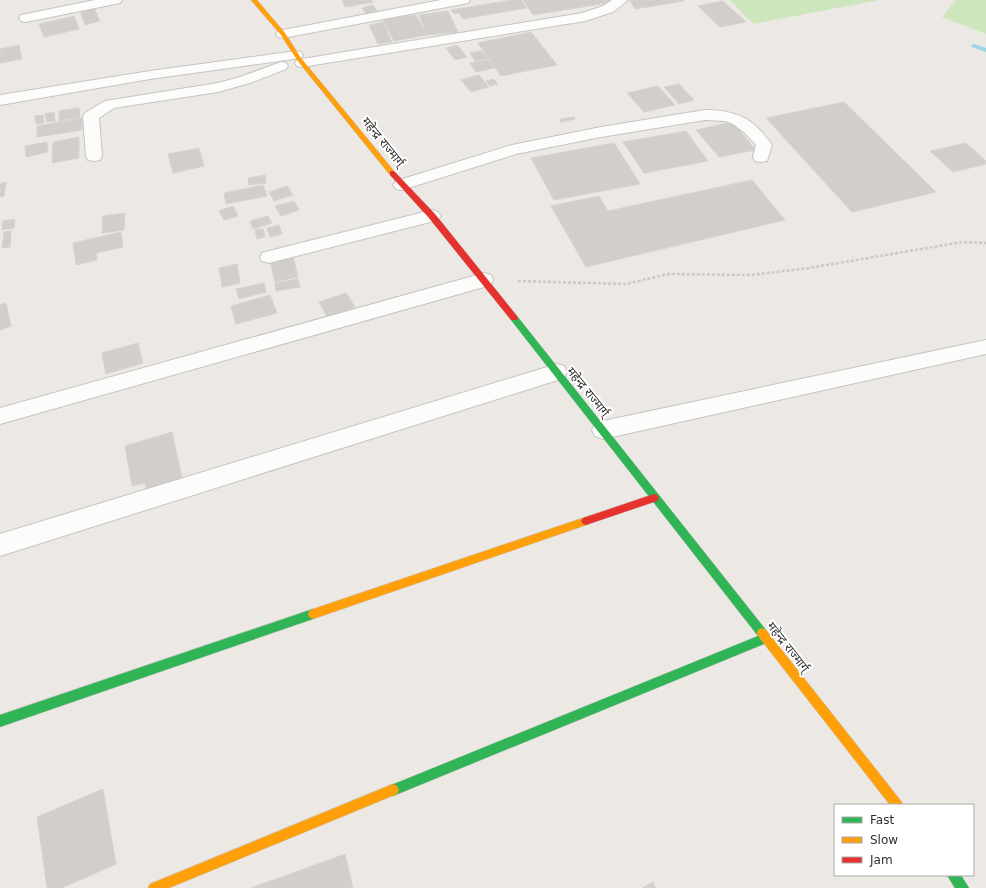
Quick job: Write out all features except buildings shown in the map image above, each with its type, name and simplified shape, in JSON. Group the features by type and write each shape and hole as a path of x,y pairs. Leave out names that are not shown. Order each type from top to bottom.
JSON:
{"main road":[{"name":"महेन्द्र राज्मार्ग्","path":"254,0 283,34 299,59 402,184 432,216 484,280 603,430 654,498 897,804"},
{"path":"0,721 654,498"},
{"path":"154,888 765,638"},
{"path":"954,876 963,888"}],"street":[{"path":"26,18 114,0"},
{"path":"283,34 464,0"},
{"path":"0,100 150,75 299,59 585,17 608,8 620,0"},
{"path":"94,156 91,116 110,104 245,80 299,59"},
{"path":"402,184 512,150 601,132 705,115 722,114 742,121 753,131 764,145 761,157"},
{"path":"269,257 432,216"},
{"path":"0,416 484,280"},
{"path":"603,430 986,347"},
{"path":"0,545 557,372"}],"path":[{"path":"484,280 626,284 668,274 751,275 832,265 963,242 986,243"}],"green space":[{"path":"730,0 879,0 753,24"},
{"path":"956,0 986,0 986,34 942,17"}],"waterway":[{"path":"974,46 986,50"}],"traffic: fast":[{"path":"514,318 762,633"},
{"path":"0,721 313,614"},
{"path":"393,790 765,638"},
{"path":"954,876 963,888"}],"traffic: slow":[{"path":"254,0 283,34 299,59 392,173"},
{"path":"313,614 586,521"},
{"path":"762,633 896,804"},
{"path":"154,888 393,790"}],"traffic: jam":[{"path":"392,173 432,216 514,318"},
{"path":"586,521 654,498"}]}
